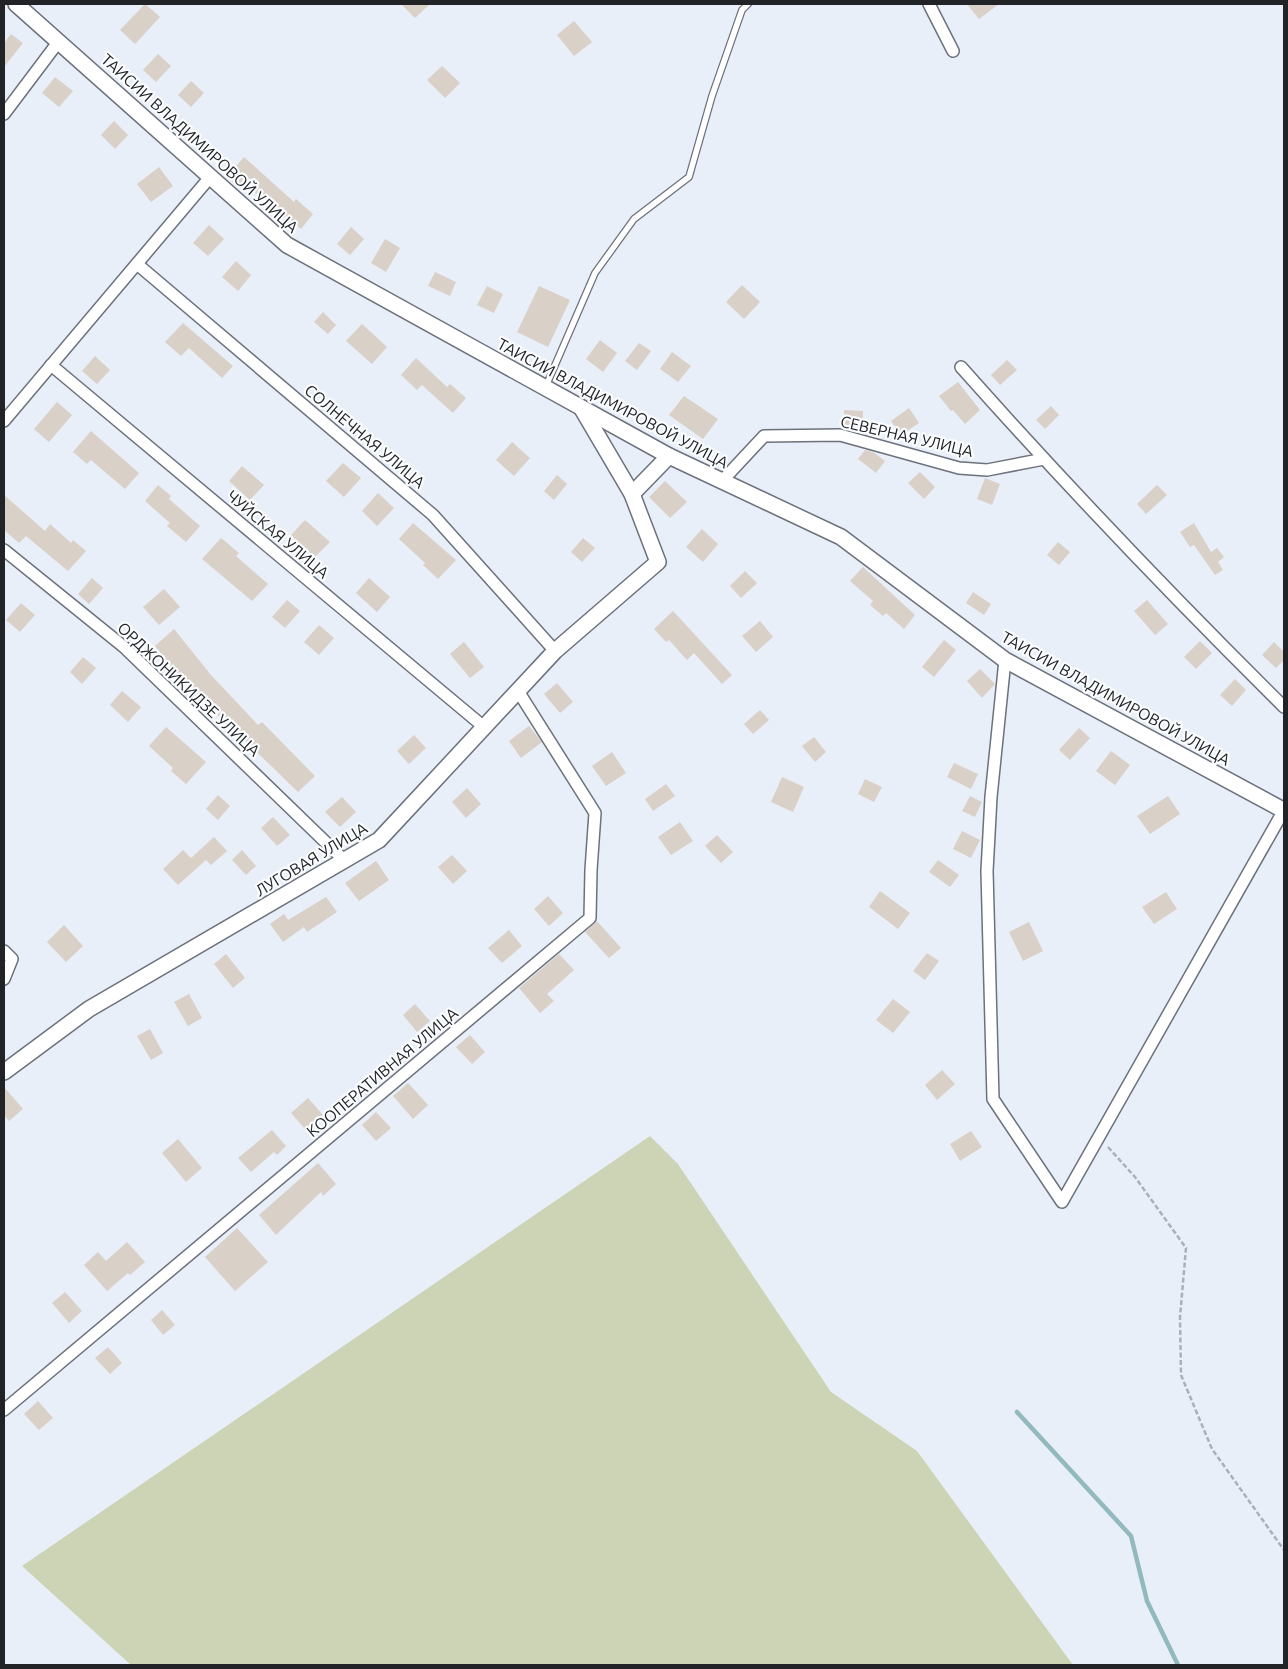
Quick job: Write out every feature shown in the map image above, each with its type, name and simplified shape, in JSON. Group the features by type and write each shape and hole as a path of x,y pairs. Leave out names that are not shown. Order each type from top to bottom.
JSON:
{"street":[{"name":"ТАИСИИ ВЛАДИМИРОВОЙ УЛИЦА","path":"16,4 287,245 669,456 842,537 1005,660 1284,810"},
{"path":"930,4 953,51"},
{"path":"4,114 59,41"},
{"path":"4,421 211,176"},
{"name":"СОЛНЕЧНАЯ УЛИЦА","path":"137,264 433,515 555,651"},
{"name":"ЧУЙСКАЯ УЛИЦА","path":"51,365 484,727"},
{"path":"962,367 1044,459 1221,645 1284,707"},
{"path":"582,408 632,494 669,456"},
{"name":"СЕВЕРНАЯ УЛИЦА","path":"722,481 764,436 840,435 959,468 987,470 1044,459"},
{"name":"ЛУГОВАЯ УЛИЦА","path":"4,1070 89,1009 379,840 555,651 658,562 632,494"},
{"name":"ОРДЖОНИКИДЗЕ УЛИЦА","path":"4,550 124,647 344,860"},
{"path":"1005,660 991,797 987,871 993,1099 1062,1202 1284,810"},
{"name":"КООПЕРАТИВНАЯ УЛИЦА","path":"4,1410 590,918 595,813 518,691"},
{"path":"4,951 12,959 4,979"}],"lane":[{"path":"545,388 595,273 634,219 688,177 715,87 742,10 748,4"}],"path":[{"path":"1099,1136 1135,1177 1186,1248 1180,1317 1181,1375 1212,1449 1284,1550"}],"green space":[{"path":"650,1136 678,1164 831,1392 917,1451 1073,1665 131,1665 22,1566"}],"building":[{"path":"145,4 160,17 135,44 120,30"},
{"path":"401,4 430,4 415,18"},
{"path":"967,4 999,4 979,19"},
{"path":"574,21 592,42 574,56 557,35"},
{"path":"11,34 23,43 4,67 4,43"},
{"path":"158,54 171,66 156,82 143,70"},
{"path":"442,66 460,83 445,98 427,80"},
{"path":"55,77 73,91 59,107 42,93"},
{"path":"191,81 204,93 191,107 178,95"},
{"path":"114,121 128,135 115,149 101,135"},
{"path":"244,157 294,202 296,199 313,214 301,229 242,182 238,186 227,177"},
{"path":"159,167 173,186 151,202 137,184"},
{"path":"209,225 224,239 208,256 193,243"},
{"path":"351,227 364,239 350,255 337,244"},
{"path":"385,239 400,248 386,272 371,263"},
{"path":"236,261 251,275 238,291 222,277"},
{"path":"435,272 456,282 450,296 428,286"},
{"path":"742,285 760,302 744,319 726,302"},
{"path":"487,286 503,294 494,313 477,305"},
{"path":"539,286 570,300 548,347 517,332"},
{"path":"323,312 336,325 328,334 314,322"},
{"path":"183,323 233,366 222,378 189,348 181,356 165,342"},
{"path":"362,324 387,347 372,364 346,341"},
{"path":"600,340 617,353 603,372 586,359"},
{"path":"639,343 651,351 637,370 625,361"},
{"path":"672,352 691,366 678,382 660,369"},
{"path":"95,356 110,370 97,384 82,371"},
{"path":"416,358 447,387 450,384 466,398 453,413 422,385 417,390 401,375"},
{"path":"1007,360 1017,370 1000,385 991,375"},
{"path":"958,382 980,410 965,424 939,396"},
{"path":"684,396 718,419 703,439 669,415"},
{"path":"57,402 72,415 49,442 34,429"},
{"path":"1051,406 1059,415 1045,429 1036,420"},
{"path":"909,408 919,423 901,435 891,421"},
{"path":"844,410 863,411 863,428 844,428"},
{"path":"91,431 139,473 125,489 91,460 87,464 73,452"},
{"path":"512,442 530,458 514,476 496,460"},
{"path":"865,450 873,452 885,461 876,473 858,459"},
{"path":"343,463 361,478 344,497 326,481"},
{"path":"242,466 264,485 250,500 229,481"},
{"path":"920,472 935,487 924,499 908,483"},
{"path":"557,475 567,484 554,500 544,491"},
{"path":"985,478 1000,484 992,505 977,499"},
{"path":"665,481 687,502 670,518 649,497"},
{"path":"158,485 171,496 169,499 200,526 186,542 167,526 170,523 145,501"},
{"path":"1157,485 1167,495 1146,514 1137,504"},
{"path":"378,493 394,508 377,526 362,511"},
{"path":"4,495 45,531 50,524 71,543 73,540 86,551 68,571 26,536 19,543 4,530"},
{"path":"305,520 330,542 315,557 291,535"},
{"path":"413,523 456,560 438,579 423,565 425,563 399,539"},
{"path":"1194,523 1211,552 1217,548 1224,557 1218,562 1223,570 1215,575 1194,545 1190,547 1180,532"},
{"path":"702,529 718,544 703,562 686,547"},
{"path":"221,538 239,553 236,556 268,584 252,601 202,559"},
{"path":"583,538 595,548 582,562 571,552"},
{"path":"1058,542 1070,552 1059,565 1047,555"},
{"path":"863,567 915,615 904,629 886,613 883,616 870,605 873,601 850,581"},
{"path":"745,571 757,583 741,598 730,586"},
{"path":"92,578 103,588 89,604 78,594"},
{"path":"369,578 390,597 377,612 356,593"},
{"path":"164,589 180,607 159,625 143,607"},
{"path":"973,592 991,604 984,615 966,603"},
{"path":"287,600 300,611 285,628 272,617"},
{"path":"1147,600 1168,624 1155,635 1134,611"},
{"path":"21,603 35,615 20,632 6,620"},
{"path":"673,611 732,675 722,684 694,653 687,660 669,640 666,642 654,629"},
{"path":"760,621 773,637 756,652 742,636"},
{"path":"319,625 334,638 319,655 304,642"},
{"path":"174,629 211,675 258,725 262,722 315,776 298,792 234,730 232,731 209,705 205,708 155,646"},
{"path":"944,640 956,650 934,677 922,667"},
{"path":"1200,641 1212,653 1196,669 1184,657"},
{"path":"464,642 484,667 470,678 450,654"},
{"path":"1274,642 1284,652 1284,660 1276,668 1262,655"},
{"path":"83,657 96,668 82,684 70,672"},
{"path":"980,669 995,684 982,698 967,681"},
{"path":"1235,679 1246,690 1232,706 1220,695"},
{"path":"557,683 573,702 560,713 544,694"},
{"path":"122,691 141,707 128,722 110,705"},
{"path":"760,710 769,720 753,734 744,724"},
{"path":"529,726 542,742 521,758 509,741"},
{"path":"166,727 206,762 186,784 171,771 173,768 149,746"},
{"path":"1079,728 1090,738 1070,760 1059,750"},
{"path":"414,735 426,748 409,764 397,751"},
{"path":"814,737 826,752 815,762 802,746"},
{"path":"1111,751 1130,765 1115,785 1096,771"},
{"path":"612,752 626,773 606,786 592,766"},
{"path":"954,763 978,774 971,789 947,777"},
{"path":"782,777 804,787 793,812 771,802"},
{"path":"865,779 882,787 874,802 858,794"},
{"path":"666,784 675,796 653,811 645,799"},
{"path":"467,788 481,804 466,818 452,802"},
{"path":"218,795 230,806 218,820 206,809"},
{"path":"970,796 982,802 975,817 962,811"},
{"path":"1168,796 1180,814 1150,834 1137,816"},
{"path":"342,797 356,812 340,827 325,812"},
{"path":"273,817 290,835 277,846 261,828"},
{"path":"680,822 693,841 671,855 658,837"},
{"path":"962,831 980,840 971,858 953,849"},
{"path":"717,835 733,852 721,863 705,846"},
{"path":"214,837 227,851 211,865 206,860 178,885 163,869 183,850 191,858"},
{"path":"242,850 256,866 246,875 232,860"},
{"path":"452,855 467,871 453,884 438,867"},
{"path":"938,860 959,875 950,887 929,872"},
{"path":"376,861 389,880 359,901 345,883"},
{"path":"880,891 910,913 898,929 869,907"},
{"path":"1166,892 1177,909 1154,924 1142,907"},
{"path":"548,896 563,913 549,926 534,909"},
{"path":"326,897 337,912 307,932 304,927 283,942 270,924 284,914 288,920"},
{"path":"597,921 621,948 609,958 585,932"},
{"path":"1029,922 1043,951 1023,961 1009,932"},
{"path":"64,925 83,946 66,962 47,942"},
{"path":"509,930 522,946 502,963 488,948"},
{"path":"927,953 939,961 925,980 913,971"},
{"path":"226,954 245,978 233,988 214,964"},
{"path":"559,954 574,970 547,994 554,1001 540,1013 519,988"},
{"path":"189,994 202,1018 188,1026 174,1002"},
{"path":"893,999 910,1012 893,1033 876,1020"},
{"path":"415,1004 430,1021 417,1032 403,1015"},
{"path":"150,1029 163,1053 151,1060 137,1036"},
{"path":"470,1035 485,1052 472,1064 456,1047"},
{"path":"942,1070 955,1084 937,1100 925,1085"},
{"path":"408,1083 428,1105 413,1119 393,1096"},
{"path":"4,1087 23,1109 9,1121 4,1115"},
{"path":"308,1098 323,1115 306,1130 291,1113"},
{"path":"376,1112 391,1128 376,1141 362,1125"},
{"path":"272,1130 286,1146 277,1155 274,1152 251,1172 238,1158"},
{"path":"971,1131 982,1147 960,1161 950,1144"},
{"path":"178,1139 202,1168 186,1182 162,1153"},
{"path":"318,1163 336,1184 323,1196 321,1192 276,1235 259,1215"},
{"path":"237,1228 268,1262 235,1291 205,1257"},
{"path":"127,1242 145,1262 130,1275 128,1273 107,1291 84,1265 98,1252 106,1261"},
{"path":"65,1292 82,1311 69,1323 52,1303"},
{"path":"162,1310 175,1325 163,1335 151,1320"},
{"path":"108,1347 122,1363 110,1374 95,1358"},
{"path":"38,1401 53,1418 39,1430 24,1414"}],"waterway":[{"path":"1017,1412 1131,1536 1147,1601 1178,1665"}]}
